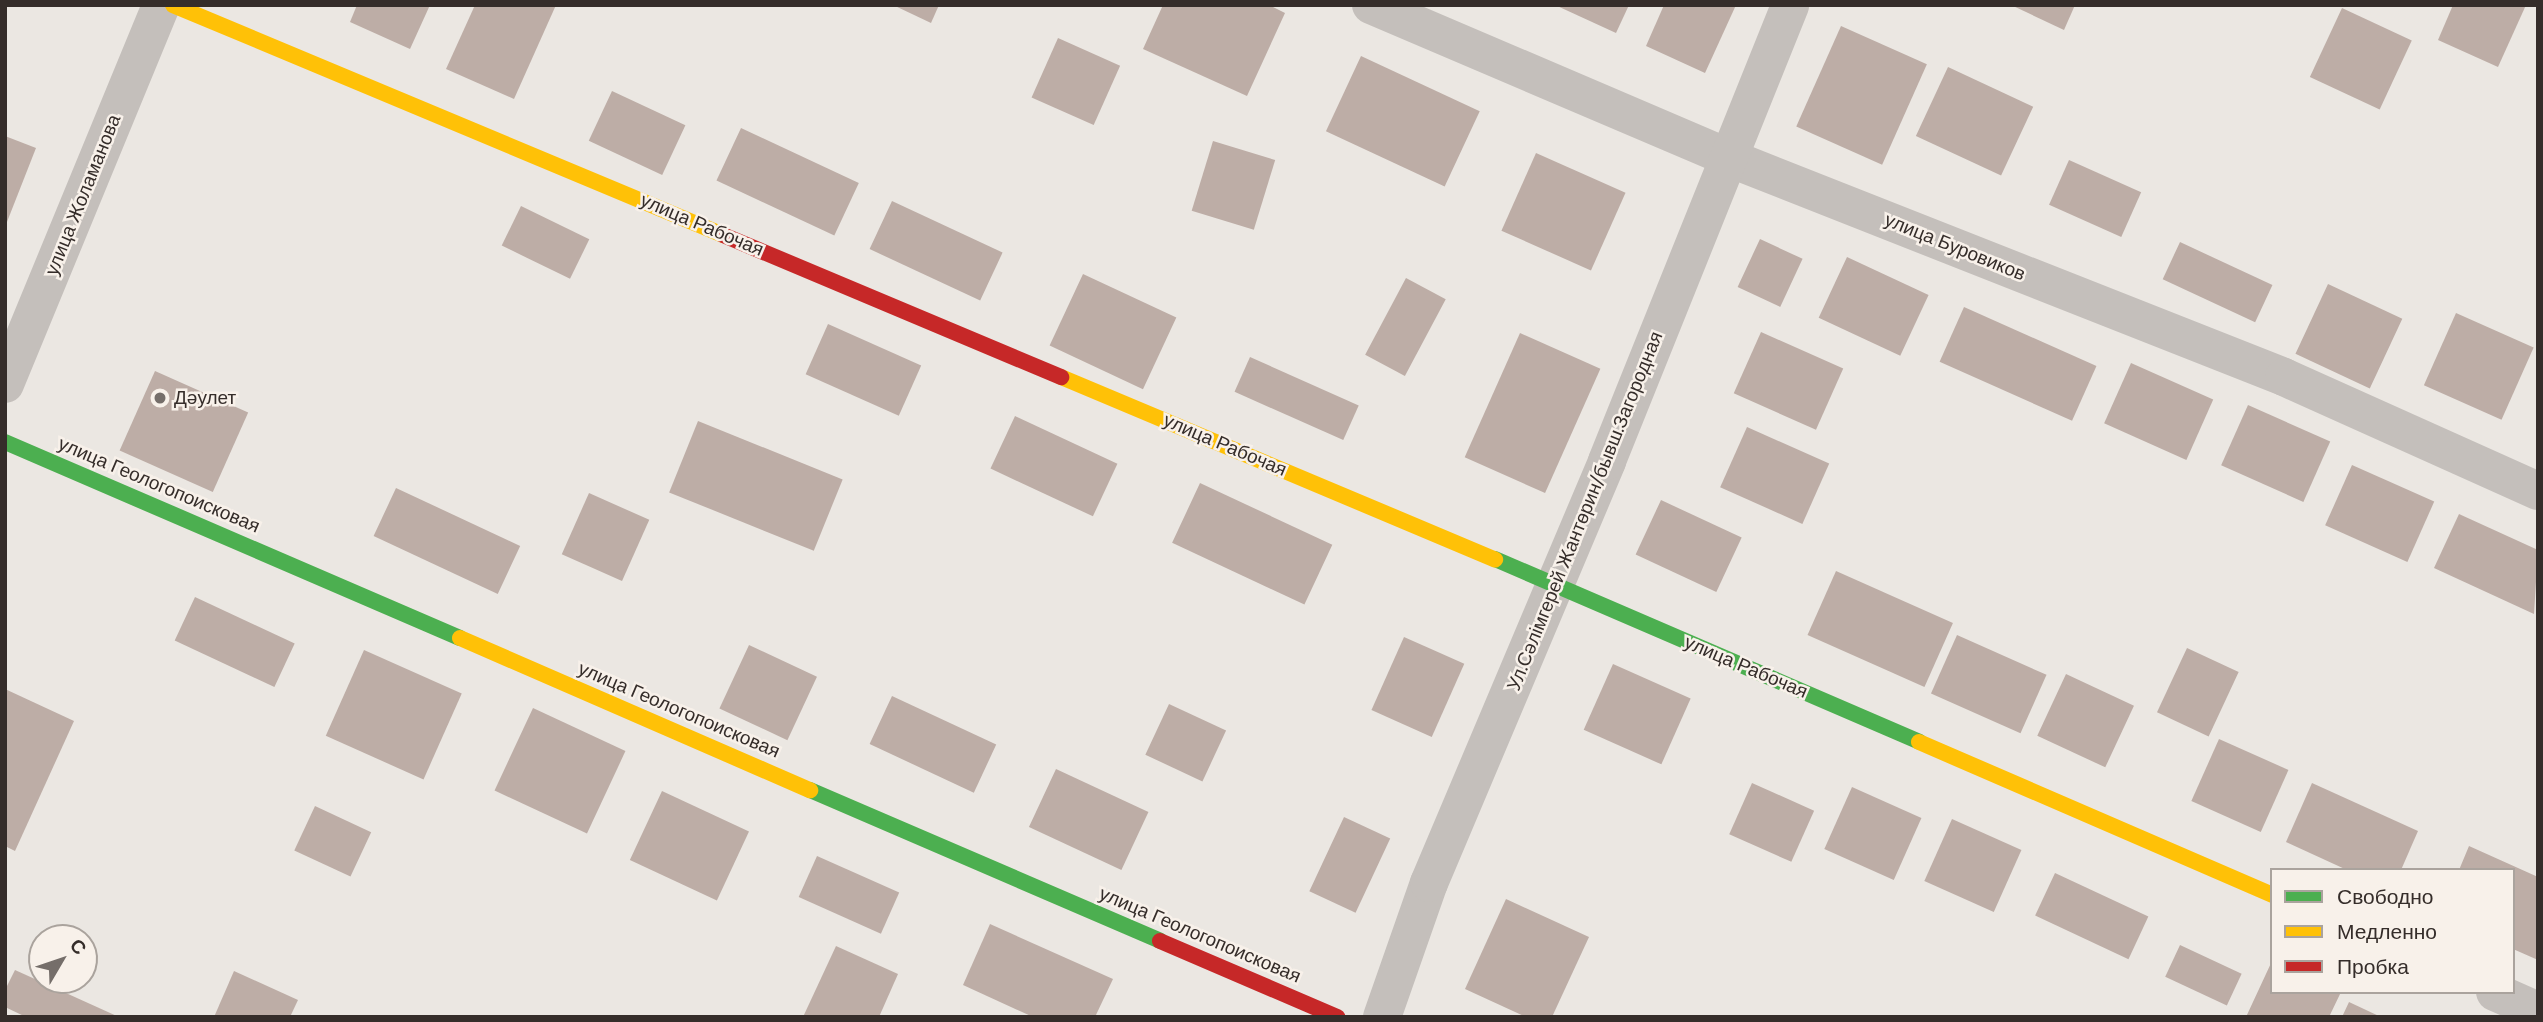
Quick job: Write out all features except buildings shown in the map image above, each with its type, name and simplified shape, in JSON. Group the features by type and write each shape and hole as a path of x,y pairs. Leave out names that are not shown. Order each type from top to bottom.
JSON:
{"street":[{"name":"улица Жоламанова","path":"5,384 161,5"},
{"name":"улица Рабочая","path":"173,5 1556,584 2270,894"},
{"name":"улица Буровиков","path":"1371,5 1729,158 2284,377 2538,491"},
{"name":"Ул.Сәлімгерей Жантөрин/бывш.Загородная","path":"1382,1017 1429,883 1556,584 1790,5"},
{"name":"улица Геологопоисковая","path":"5,442 1337,1017"},
{"path":"2500,994 2538,1011"}],"traffic: fast":[{"path":"5,442 460,638"},
{"path":"1495,559 1919,742"},
{"path":"810,790 1160,941"}],"traffic: slow":[{"path":"173,5 723,235"},
{"path":"1061,377 1495,559"},
{"path":"460,638 810,790"},
{"path":"1919,742 2270,894"}],"traffic: jam":[{"path":"723,235 1061,377"},
{"path":"1160,941 1337,1017"}],"place":[{"name":"Дәулет","path":"160,398"}]}
